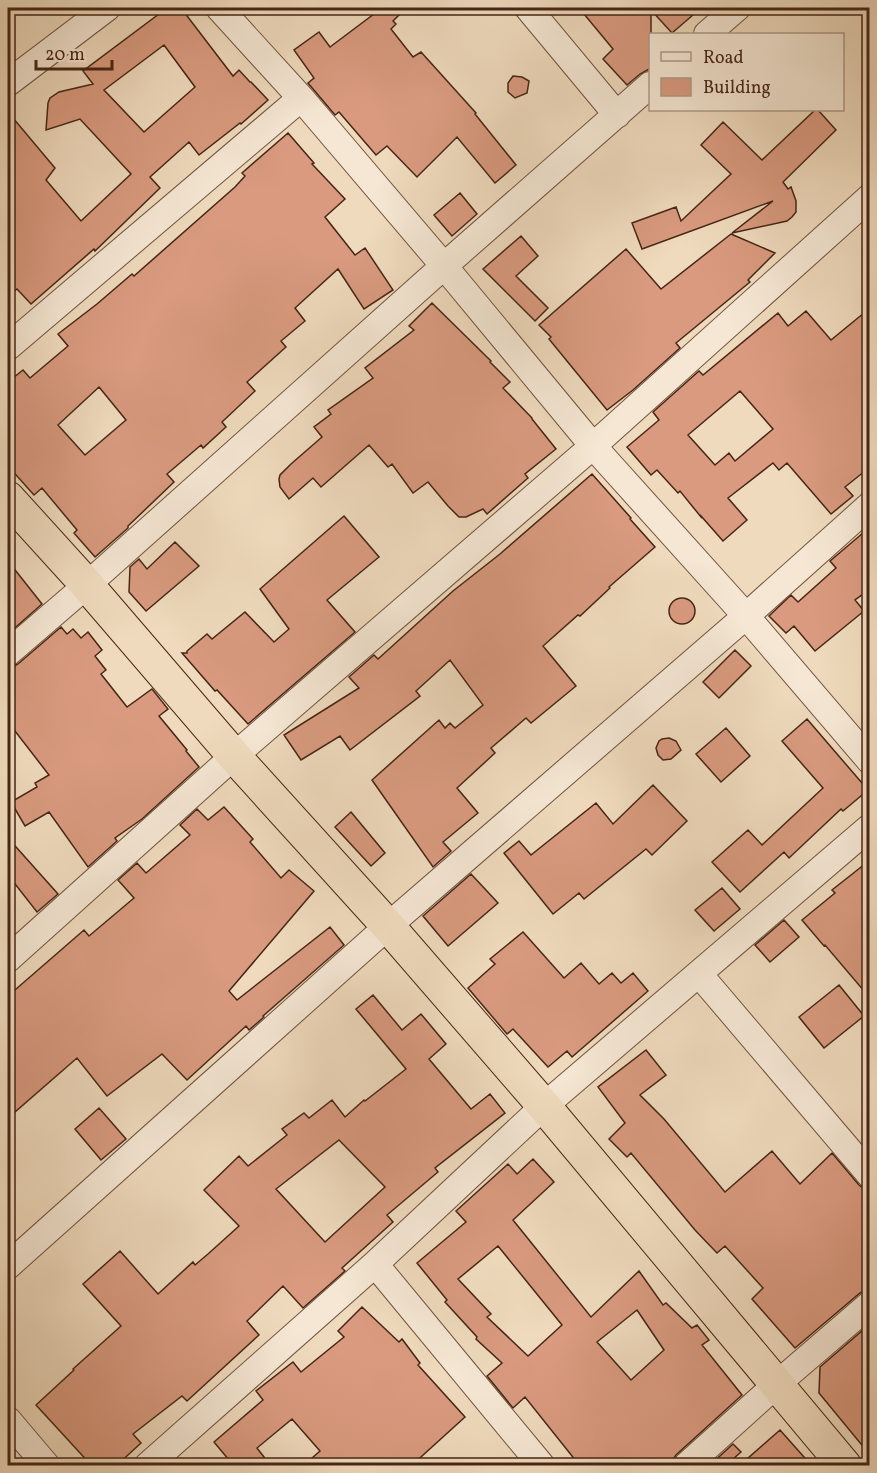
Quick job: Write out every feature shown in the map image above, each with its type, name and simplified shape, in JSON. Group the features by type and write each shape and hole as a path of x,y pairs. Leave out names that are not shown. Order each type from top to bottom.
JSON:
{"highway":[{"path":"8,498 87,585 234,756 388,926 544,1106 844,1466"}],"street":[{"path":"8,83 107,8"},
{"path":"219,8 301,98 593,446 746,616 870,761"},
{"path":"528,8 617,115"},
{"path":"708,33 737,8"},
{"path":"8,653 649,87"},
{"path":"8,347 301,98"},
{"path":"8,959 234,756 593,446 870,196"},
{"path":"8,1266 388,926 746,616 870,505"},
{"path":"147,1466 375,1264 544,1106 870,827"},
{"path":"699,974 870,1175"},
{"path":"375,1264 542,1466"},
{"path":"686,1466 870,1304"},
{"path":"8,1420 47,1466"}],"building":[{"path":"167,8 181,8 233,76 239,70 268,100 241,124 199,155 189,142 150,177 160,188 95,251 94,249 31,304 17,289 8,296 8,112 55,168 46,180 81,221 131,174 80,119 46,130 50,98 59,92 93,84 83,71","holes":["164,45 195,87 144,132 104,90"]},
{"path":"382,8 406,8 393,21 396,24 391,29 413,57 421,52 476,113 516,165 495,183 457,137 417,177 387,146 376,155 339,112 335,115 308,83 314,78 294,50 319,32 330,47"},
{"path":"579,8 701,8 672,33 651,10 649,69 627,85 603,59 613,49"},
{"path":"513,76 529,81 527,93 515,98 508,92 508,83"},
{"path":"814,111 819,111 836,130 783,182 788,189 791,187 796,201 796,212 787,221 732,233 773,201 642,249 632,223 676,207 681,221 731,174 701,145 723,122 762,160"},
{"path":"288,133 314,163 312,164 345,199 325,217 355,255 365,248 393,290 364,309 338,269 295,308 305,321 281,341 286,347 247,382 255,391 222,422 226,427 203,448 201,445 167,474 174,482 95,557 74,533 77,530 42,488 34,495 8,466 8,382 23,370 30,378 68,346 58,334 132,274 134,276 235,187 245,176 242,173","holes":["99,387 126,420 85,455 58,425"]},
{"path":"460,193 477,214 452,236 434,215"},
{"path":"731,234 775,253 748,280 750,282 676,343 680,348 607,410 549,339 551,337 539,325 626,249 661,289"},
{"path":"521,236 538,256 516,276 548,308 535,321 483,269"},
{"path":"432,303 510,382 503,388 532,418 556,449 525,474 528,478 487,514 483,509 466,517 459,517 428,482 413,493 392,464 388,467 369,445 321,487 313,478 289,499 280,487 280,475 322,437 314,427 331,414 328,410 373,378 365,368 414,330 409,326"},
{"path":"870,308 870,467 845,487 853,496 831,514 787,463 779,470 773,463 728,498 747,520 723,541 680,491 678,493 657,470 651,475 627,447 659,420 653,412 699,371 703,375 778,313 788,326 806,311 831,340","holes":["740,391 773,429 735,461 729,453 715,465 688,435"]},
{"path":"592,474 655,547 580,616 578,615 543,646 576,686 531,723 526,718 491,748 495,753 457,788 478,813 443,842 451,851 433,867 372,780 439,720 445,728 450,723 455,728 483,705 450,660 416,691 420,696 350,750 340,736 301,760 284,735 359,688 349,677 374,655 378,659 453,591 500,554"},
{"path":"344,516 379,557 327,600 355,632 248,724 182,653 187,653 207,634 212,639 245,612 274,642 289,629 260,589"},
{"path":"870,527 870,589 855,600 864,611 815,651 794,626 786,633 769,616 791,595 798,602 836,568 830,561"},
{"path":"175,542 199,566 146,611 129,592 130,567 139,559 147,569"},
{"path":"8,561 42,604 8,634"},
{"path":"682,598 691,602 695,611 691,620 682,624 673,620 669,611 673,602"},
{"path":"61,627 67,634 73,629 81,638 88,632 102,650 95,656 106,670 101,674 127,707 152,689 168,709 159,716 199,767 142,819 115,838 117,841 88,867 49,812 25,826 11,802 37,787 35,783 49,775 8,722 8,668 18,664"},
{"path":"735,650 751,666 719,698 703,682"},
{"path":"807,719 868,790 843,811 841,809 789,858 784,852 740,892 712,862 748,830 762,845 823,788 782,741"},
{"path":"726,728 750,756 721,782 696,754"},
{"path":"669,738 676,741 681,750 671,759 663,760 656,748 659,741"},
{"path":"653,785 687,821 652,855 646,849 584,899 579,893 553,914 504,853 519,841 531,855 596,803 613,824"},
{"path":"224,807 253,839 250,842 281,878 289,870 314,891 229,991 237,1000 330,927 344,945 249,1030 246,1026 187,1080 162,1054 107,1096 77,1058 8,1118 8,996 84,930 89,936 134,898 118,880 137,863 146,873 190,835 180,825 197,809 208,820"},
{"path":"351,812 385,853 371,866 335,827"},
{"path":"8,838 58,894 37,912 8,875"},
{"path":"870,860 870,998 802,920 835,893 832,890"},
{"path":"471,874 498,903 448,946 423,916"},
{"path":"722,888 740,909 714,931 695,910"},
{"path":"784,920 799,937 770,962 755,945"},
{"path":"523,932 564,978 581,963 599,984 612,973 621,983 633,973 648,991 572,1057 567,1051 548,1067 513,1029 507,1034 468,988 495,964 490,959"},
{"path":"839,985 864,1016 824,1048 799,1017"},
{"path":"373,995 402,1030 421,1014 446,1044 429,1059 471,1109 490,1094 505,1113 435,1168 438,1172 387,1215 393,1222 342,1268 345,1271 303,1308 283,1286 247,1321 259,1335 187,1401 182,1396 133,1434 141,1443 116,1466 92,1466 36,1405 121,1326 83,1284 120,1251 158,1294 193,1262 195,1265 239,1226 204,1190 239,1156 248,1166 287,1135 282,1129 304,1113 309,1118 332,1100 345,1117 406,1069 356,1009","holes":["339,1140 385,1187 325,1242 276,1189"]},
{"path":"646,1050 666,1075 640,1095 664,1119 725,1192 772,1151 800,1184 832,1153 859,1185 870,1190 870,1289 860,1293 795,1348 752,1299 763,1288 725,1246 717,1253 631,1153 627,1157 609,1139 625,1123 598,1087"},
{"path":"99,1108 126,1139 101,1160 75,1129"},
{"path":"533,1159 554,1182 513,1220 591,1317 639,1271 663,1305 666,1303 692,1328 697,1325 709,1340 702,1345 742,1395 676,1455 671,1466 580,1466 525,1397 513,1408 487,1376 502,1363 476,1339 477,1337 445,1302 447,1300 417,1263 466,1222 456,1211 508,1164 517,1174","holes":["498,1246 562,1325 528,1356 487,1317 491,1314 458,1279","637,1310 664,1350 631,1380 597,1342"]},
{"path":"362,1307 399,1342 402,1339 420,1363 418,1365 465,1417 411,1466 303,1466 320,1451 292,1419 257,1448 271,1466 234,1466 214,1442 263,1400 256,1391 293,1362 301,1372 344,1337 338,1331"},
{"path":"870,1324 870,1455 819,1393 820,1367"},
{"path":"780,1430 812,1466 739,1466"},
{"path":"733,1444 741,1452 725,1466 709,1466"}]}
